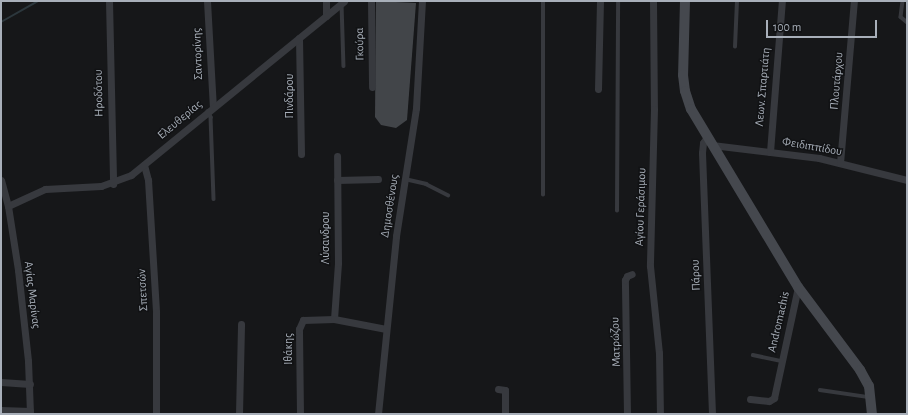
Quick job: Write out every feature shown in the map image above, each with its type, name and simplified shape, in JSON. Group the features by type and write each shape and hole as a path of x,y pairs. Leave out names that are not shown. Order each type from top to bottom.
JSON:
{"main road":[{"path":"685,1 684,88 691,109 798,287 860,370 872,397 872,414"}],"street":[{"name":"Ηροδότου","path":"109,1 113,184"},
{"name":"Σαντορίνης","path":"207,1 210,109"},
{"path":"326,1 326,16"},
{"name":"Γκούρα","path":"371,1 372,87"},
{"name":"Δημοσθένους","path":"378,414 386,329 405,179 416,108 422,1"},
{"path":"598,89 600,1"},
{"name":"Αγίου Γεράσιμου","path":"653,1 654,109 650,266 659,353 660,414"},
{"name":"Λεων. Σπαρτιάτη","path":"770,152 782,1"},
{"name":"Πλουτάρχου","path":"840,163 854,1"},
{"name":"Ελευθερίας","path":"8,206 45,189 113,184 144,165 210,109 343,2"},
{"name":"Πινδάρου","path":"299,38 302,154"},
{"name":"Φειδιππίδου","path":"709,141 840,163 907,180"},
{"name":"Πάρου","path":"709,141 703,143 702,153 712,414"},
{"name":"Λύσανδρου","path":"334,319 338,263 338,156"},
{"name":"Σπετσών","path":"144,165 148,180 156,312 156,414"},
{"path":"337,180 378,179"},
{"name":"Αγίας Μαρίνας","path":"1,180 8,206 18,270 30,384 30,413"},
{"name":"Ματρώζου","path":"627,414 625,280 626,276 632,274"},
{"name":"Andromachis","path":"750,399 769,401 774,398 798,287"},
{"name":"Ιθάκης","path":"300,414 300,324 309,318 334,319 386,329"},
{"path":"240,414 241,324"},
{"path":"1,382 30,384"},
{"path":"498,389 505,390 505,414"},
{"path":"1,410 30,413"}],"lane":[{"path":"543,1 543,196"},
{"path":"617,212 618,1"},
{"path":"736,1 736,47"},
{"path":"903,1 901,17 907,22"},
{"path":"343,2 344,66"},
{"path":"210,109 214,199"},
{"path":"405,179 426,184 448,195"},
{"name":"Andromachis","path":"753,355 781,361"},
{"path":"820,390 872,397"}],"building":[{"path":"376,1 416,3 407,120 396,128 381,125 375,117"}],"waterway":[{"path":"1,22 38,1"}]}
